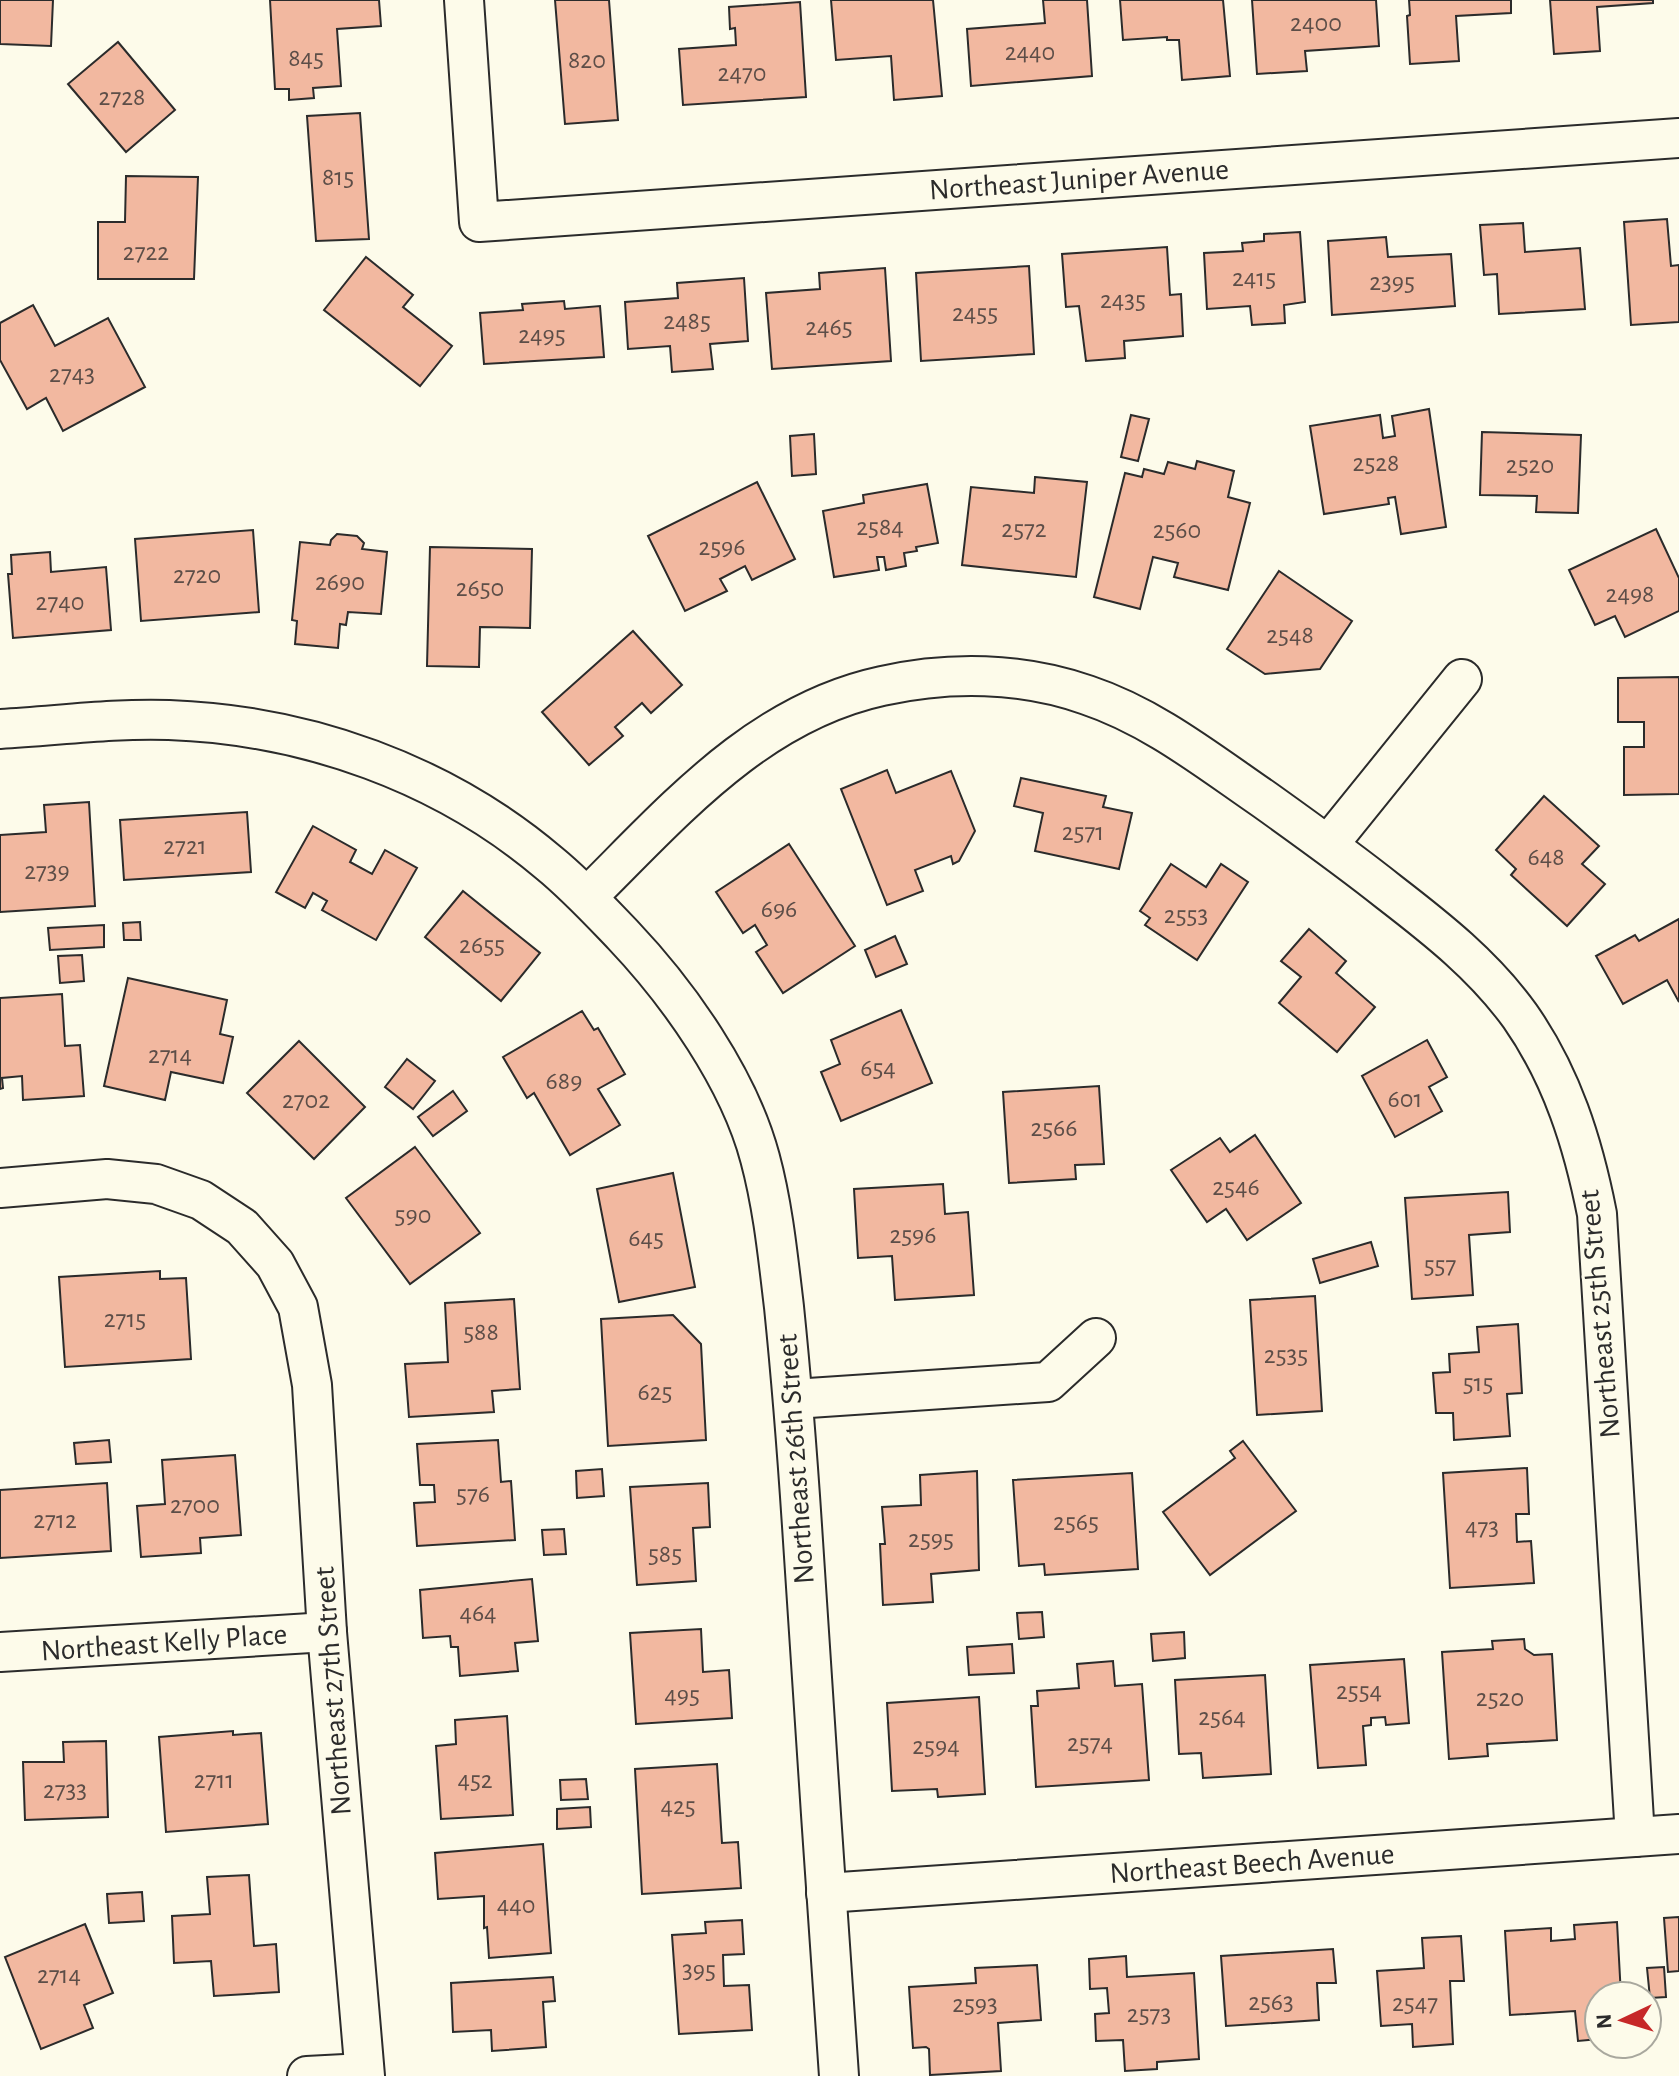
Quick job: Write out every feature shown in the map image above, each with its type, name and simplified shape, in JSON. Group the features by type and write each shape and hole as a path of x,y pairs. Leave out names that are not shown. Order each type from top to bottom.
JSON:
{"street":[{"name":"Northeast Juniper Avenue","path":"464,0 479,222 1679,138"},
{"name":"Northeast 25th Street","path":"587,897 699,786 739,752 772,731 830,701 880,686 932,677 984,676 1036,681 1086,694 1135,714 1328,845 1449,938 1487,976 1520,1016 1548,1062 1571,1111 1587,1161 1597,1214 1635,1837"},
{"path":"1328,845 1462,679"},
{"name":"Northeast 26th Street","path":"0,729 164,720 229,725 319,742 417,778 507,830 549,862 587,897 654,968 715,1058 740,1106 759,1155 777,1246 794,1399 839,2076"},
{"name":"Northeast 27th Street","path":"0,1188 107,1179 156,1184 201,1200 242,1227 275,1264 298,1307 312,1385 327,1632 364,2074"},
{"path":"794,1399 1048,1382 1096,1338"},
{"name":"Northeast Kelly Place","path":"0,1652 327,1632"},
{"name":"Northeast Beech Avenue","path":"826,1893 1679,1834"},
{"path":"307,2076 364,2074"}],"building":[{"path":"0,0 53,0 51,46 0,44"},
{"path":"270,0 379,0 381,26 337,29 341,86 313,88 314,98 289,100 289,89 275,89"},
{"path":"555,0 609,0 618,120 565,124"},
{"path":"831,0 933,0 942,96 894,100 891,56 836,60"},
{"path":"1043,0 1087,0 1092,76 971,86 967,29 1045,23"},
{"path":"1120,0 1223,0 1230,76 1182,80 1179,40 1167,40 1167,37 1123,40"},
{"path":"1252,0 1376,0 1379,46 1305,51 1307,71 1257,74"},
{"path":"1409,0 1511,0 1511,13 1456,16 1459,61 1410,64"},
{"path":"1550,0 1653,0 1653,3 1597,7 1600,51 1554,54"},
{"path":"800,2 806,97 683,105 679,49 736,45 735,28 730,29 729,7"},
{"path":"118,42 175,110 126,152 68,84"},
{"path":"360,113 369,239 316,241 307,116"},
{"path":"126,176 198,177 194,279 98,279 98,222 125,222"},
{"path":"1667,219 1671,266 1679,265 1679,322 1631,325 1624,222"},
{"path":"1523,223 1525,252 1580,248 1585,309 1499,314 1497,274 1484,275 1480,225"},
{"path":"1300,232 1305,302 1284,305 1285,323 1252,325 1250,306 1207,309 1204,253 1243,251 1242,243 1264,241 1264,234"},
{"path":"1386,237 1388,257 1451,254 1455,306 1332,315 1328,241"},
{"path":"1167,247 1170,295 1181,294 1183,336 1124,341 1125,358 1086,361 1079,306 1066,307 1062,254"},
{"path":"366,257 413,295 403,307 452,346 420,386 324,310"},
{"path":"1029,266 1034,354 921,361 916,273"},
{"path":"885,268 891,361 772,369 766,293 820,289 819,273"},
{"path":"744,278 748,341 710,344 713,369 672,372 670,346 628,349 625,302 678,298 677,283"},
{"path":"564,301 565,309 600,306 604,357 484,364 480,313 523,310 522,304"},
{"path":"33,305 55,346 108,318 145,387 63,431 46,398 27,409 0,360 0,323"},
{"path":"1429,409 1446,527 1401,534 1395,497 1388,498 1389,504 1324,514 1310,426 1380,415 1383,438 1395,436 1392,416"},
{"path":"1131,415 1149,419 1138,461 1121,457"},
{"path":"1482,432 1581,435 1578,513 1536,512 1537,496 1480,495"},
{"path":"814,434 816,474 792,476 790,436"},
{"path":"1197,461 1234,471 1228,497 1250,503 1228,590 1174,577 1178,563 1153,557 1140,609 1094,597 1125,473 1142,477 1144,469 1164,474 1168,462 1195,469"},
{"path":"1035,477 1087,482 1076,577 962,565 971,487 1034,493"},
{"path":"757,482 795,559 752,580 745,566 720,579 727,591 685,611 648,536"},
{"path":"927,484 938,543 904,553 906,566 886,570 884,557 877,557 879,570 834,577 823,511 864,503 863,495"},
{"path":"1656,529 1679,578 1679,611 1625,637 1615,616 1595,625 1569,570"},
{"path":"253,530 259,612 141,621 135,539"},
{"path":"337,534 357,536 364,543 362,549 387,552 381,614 348,612 346,625 340,624 338,648 295,644 297,621 292,620 300,542 330,545"},
{"path":"430,547 532,549 530,628 480,627 479,667 427,666"},
{"path":"50,552 51,572 106,567 111,630 13,638 8,574 12,574 11,555"},
{"path":"1279,571 1352,621 1320,669 1265,674 1227,649"},
{"path":"633,631 682,685 651,713 642,703 615,727 623,736 589,765 542,712"},
{"path":"1679,677 1679,794 1624,795 1624,747 1644,747 1644,722 1618,722 1618,678"},
{"path":"887,770 896,793 951,771 975,831 959,861 953,864 951,856 915,870 923,891 887,905 841,789"},
{"path":"1021,778 1106,796 1103,807 1132,813 1119,869 1035,851 1043,813 1014,806"},
{"path":"1544,796 1599,846 1582,864 1605,884 1567,926 1511,875 1516,869 1496,850"},
{"path":"89,802 95,906 0,912 0,835 46,832 44,805"},
{"path":"247,812 251,872 124,880 120,820"},
{"path":"313,826 356,850 350,862 372,874 385,850 417,868 376,940 322,910 327,901 313,893 305,908 276,892"},
{"path":"789,844 855,946 783,993 756,952 767,945 755,925 743,933 716,892"},
{"path":"1171,864 1206,887 1221,864 1248,882 1197,960 1145,925 1150,918 1140,911"},
{"path":"463,891 540,953 501,1001 425,937"},
{"path":"1679,919 1679,1002 1667,980 1623,1004 1596,956 1635,935 1639,941"},
{"path":"140,922 141,940 124,940 123,923"},
{"path":"104,925 104,947 50,950 48,928"},
{"path":"1309,929 1346,961 1336,973 1375,1007 1337,1052 1279,1003 1301,977 1281,961"},
{"path":"895,936 907,964 876,977 865,950"},
{"path":"82,955 84,981 60,983 58,956"},
{"path":"128,978 227,1000 220,1034 233,1037 223,1083 171,1072 165,1100 104,1086"},
{"path":"62,994 65,1046 80,1045 84,1096 23,1100 22,1076 2,1078 3,1088 0,1089 0,998"},
{"path":"901,1010 932,1083 841,1121 821,1072 840,1064 831,1040"},
{"path":"582,1011 594,1030 598,1028 625,1074 598,1089 620,1125 570,1155 534,1093 527,1098 503,1057"},
{"path":"1427,1040 1447,1077 1429,1087 1442,1111 1395,1137 1362,1076"},
{"path":"299,1041 365,1107 314,1159 247,1093"},
{"path":"407,1059 435,1081 413,1109 385,1087"},
{"path":"1099,1086 1104,1164 1075,1165 1076,1179 1009,1183 1003,1092"},
{"path":"453,1091 467,1111 433,1136 418,1117"},
{"path":"1255,1135 1301,1203 1247,1240 1226,1209 1207,1222 1171,1170 1220,1138 1230,1152"},
{"path":"415,1147 480,1233 410,1284 346,1198"},
{"path":"673,1173 695,1287 619,1302 597,1189"},
{"path":"943,1184 945,1214 968,1212 974,1295 895,1300 892,1256 858,1258 854,1189"},
{"path":"1508,1192 1510,1232 1469,1235 1473,1295 1412,1299 1405,1198"},
{"path":"1371,1242 1378,1266 1320,1283 1313,1259"},
{"path":"160,1271 160,1279 186,1278 191,1359 65,1367 59,1277"},
{"path":"1315,1296 1322,1411 1257,1415 1250,1300"},
{"path":"514,1299 520,1389 492,1391 494,1412 409,1417 405,1364 448,1362 445,1303"},
{"path":"673,1315 701,1344 706,1440 608,1446 601,1319"},
{"path":"1518,1324 1522,1393 1507,1394 1510,1436 1454,1440 1453,1413 1436,1413 1433,1373 1450,1372 1449,1354 1479,1352 1477,1327"},
{"path":"109,1440 111,1462 76,1464 74,1443"},
{"path":"498,1440 501,1482 511,1481 515,1540 417,1546 414,1503 435,1502 434,1485 420,1485 417,1444"},
{"path":"1243,1441 1296,1511 1210,1575 1163,1512 1235,1458 1230,1451"},
{"path":"235,1455 241,1535 200,1538 201,1553 141,1557 137,1506 165,1504 162,1460"},
{"path":"1527,1468 1529,1514 1516,1514 1517,1542 1531,1541 1534,1583 1450,1588 1443,1473"},
{"path":"602,1469 604,1496 577,1498 576,1471"},
{"path":"977,1471 979,1570 931,1574 933,1602 883,1605 880,1544 885,1544 882,1507 921,1505 920,1475"},
{"path":"1132,1473 1138,1569 1045,1575 1044,1564 1019,1566 1013,1480"},
{"path":"107,1483 111,1551 0,1558 0,1490"},
{"path":"708,1483 710,1527 693,1528 696,1581 637,1585 630,1487"},
{"path":"564,1529 566,1554 544,1555 542,1530"},
{"path":"532,1579 538,1641 515,1643 518,1671 460,1676 458,1647 451,1647 450,1636 423,1638 420,1590"},
{"path":"1042,1612 1044,1637 1019,1639 1017,1613"},
{"path":"701,1629 703,1672 729,1670 732,1718 636,1724 630,1633"},
{"path":"1184,1632 1185,1658 1153,1661 1151,1634"},
{"path":"1524,1639 1525,1649 1534,1655 1552,1654 1557,1740 1487,1744 1488,1756 1449,1759 1442,1652 1493,1649 1492,1641"},
{"path":"1012,1644 1014,1673 969,1675 967,1647"},
{"path":"1404,1659 1409,1723 1386,1725 1385,1717 1371,1718 1371,1725 1363,1726 1366,1765 1318,1768 1310,1665"},
{"path":"1113,1661 1115,1686 1142,1684 1149,1780 1036,1787 1031,1706 1038,1706 1037,1691 1079,1688 1077,1664"},
{"path":"1265,1675 1271,1774 1203,1778 1201,1753 1179,1754 1175,1680"},
{"path":"979,1697 985,1794 938,1797 937,1789 892,1791 887,1703"},
{"path":"507,1716 513,1815 441,1819 436,1746 456,1744 455,1720"},
{"path":"233,1731 233,1735 261,1733 268,1824 166,1832 159,1737"},
{"path":"106,1741 108,1817 25,1820 23,1762 64,1762 63,1742"},
{"path":"717,1764 722,1843 738,1842 741,1888 642,1894 635,1769"},
{"path":"586,1779 588,1799 561,1800 560,1780"},
{"path":"590,1807 591,1827 557,1829 557,1809"},
{"path":"543,1844 551,1953 489,1958 487,1927 484,1928 484,1896 438,1899 435,1853"},
{"path":"249,1875 254,1946 276,1944 279,1992 214,1996 211,1961 174,1963 172,1916 210,1914 207,1877"},
{"path":"142,1892 144,1921 109,1923 107,1894"},
{"path":"1679,1917 1679,1971 1668,1972 1664,1918"},
{"path":"742,1920 744,1954 723,1955 724,1986 749,1985 752,2030 679,2034 672,1935 706,1933 705,1922"},
{"path":"1617,1922 1620,1980 1583,1980 1583,2041 1578,2041 1575,2011 1510,2015 1505,1931 1551,1928 1551,1941 1575,1939 1574,1925"},
{"path":"85,1924 113,1993 84,2005 93,2028 41,2049 5,1957"},
{"path":"1461,1936 1464,1981 1450,1981 1453,2044 1413,2047 1412,2024 1381,2026 1377,1971 1424,1968 1422,1938"},
{"path":"1333,1949 1336,1983 1317,1983 1319,2020 1226,2026 1221,1956"},
{"path":"1126,1956 1127,1977 1194,1973 1199,2059 1157,2062 1157,2069 1125,2071 1123,2040 1096,2041 1095,2014 1109,2013 1107,1988 1090,1989 1089,1959"},
{"path":"1037,1965 1041,2020 998,2023 1001,2071 930,2075 929,2049 913,2048 909,1987 976,1983 975,1968"},
{"path":"1664,1967 1666,1997 1663,1997 1663,1980 1648,1980 1647,1968"},
{"path":"553,1977 555,2001 543,2002 546,2047 492,2051 491,2030 453,2032 451,1983"}]}
